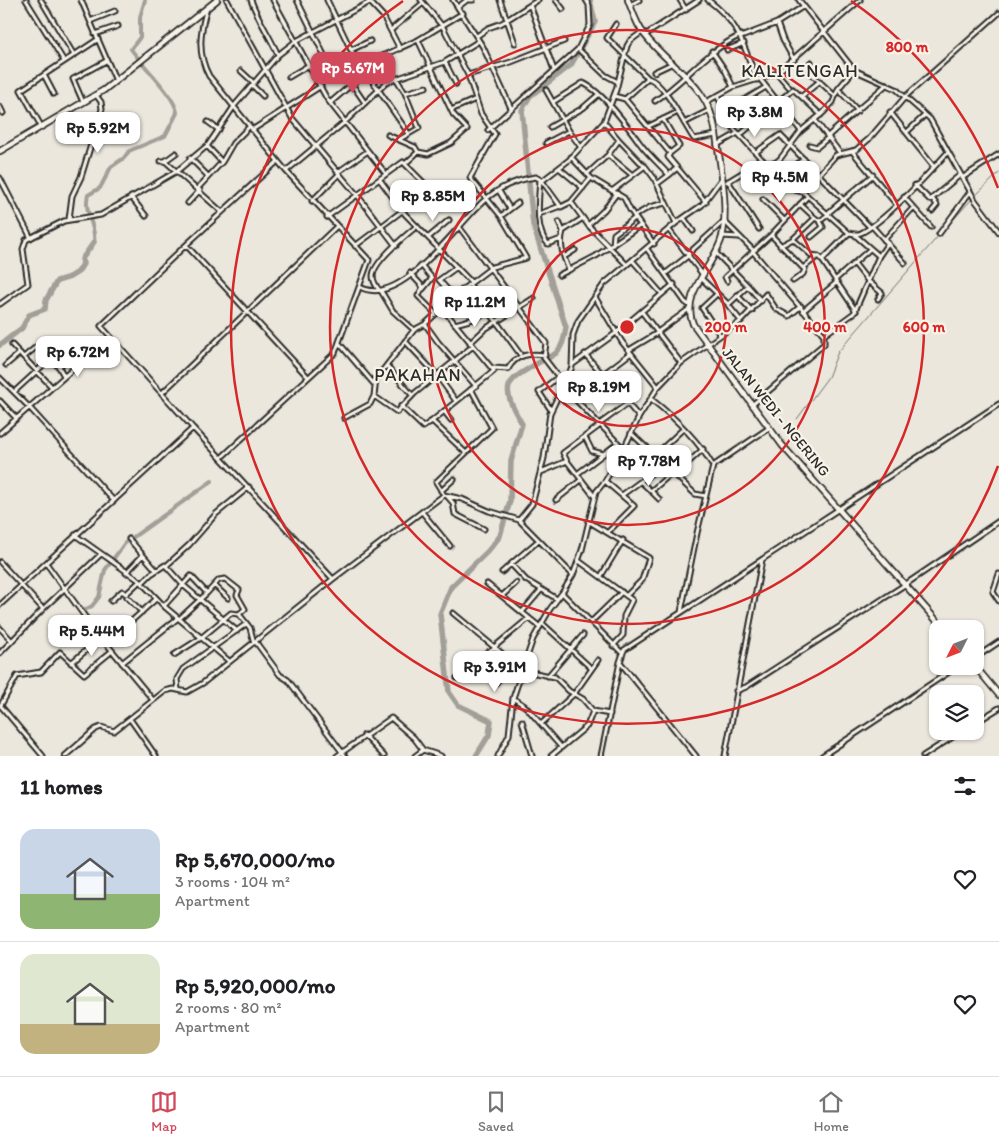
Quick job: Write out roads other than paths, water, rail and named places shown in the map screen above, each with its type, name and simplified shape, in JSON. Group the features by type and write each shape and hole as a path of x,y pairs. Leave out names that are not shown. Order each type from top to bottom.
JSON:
{"main road":[{"path":"0,151 116,82 217,0"},
{"path":"629,2 643,33 688,76 706,102 710,110 716,135 722,182 724,221 722,236 716,253 689,307"},
{"name":"JALAN WEDI - NGERING","path":"689,307 693,324 706,344 769,428 936,620"},
{"path":"982,675 999,695"}],"street":[{"path":"26,0 64,62"},
{"path":"41,0 74,55"},
{"path":"81,0 116,82"},
{"path":"227,0 287,109 396,246"},
{"path":"251,0 260,23 272,40 278,55"},
{"path":"273,0 330,103 386,174"},
{"path":"297,0 334,69"},
{"path":"327,0 351,50 409,134"},
{"path":"453,0 479,41 511,108"},
{"path":"458,7 467,0 473,0"},
{"path":"500,0 515,43"},
{"path":"476,36 507,20 538,0"},
{"path":"556,0 562,8"},
{"path":"490,128 579,50 590,25 589,5 586,0"},
{"path":"629,2 639,0"},
{"path":"680,0 686,10"},
{"path":"360,287 370,291 387,290 441,250 487,198 524,179 539,179 559,168 571,158 604,122 614,96 630,41 686,10 699,0"},
{"path":"708,0 727,16 741,36 759,79 801,131"},
{"path":"799,0 854,70 887,84 906,96 932,123 975,200 999,232"},
{"path":"706,102 733,87 777,73 826,32 860,0"},
{"path":"0,304 28,284 23,248 24,242 69,219 101,215 177,171 190,158 207,146 235,105 265,69 278,55 296,42 369,1 380,12 400,49"},
{"path":"344,418 367,406 374,396 376,379 388,367 414,330 425,324 457,294 489,269 527,257 501,216 470,177 494,133 483,118 468,75 443,26 422,1 391,30"},
{"path":"530,5 544,48 554,70"},
{"path":"655,101 688,76 712,51 741,36 777,24 804,6"},
{"path":"208,8 200,33 204,64 210,77 235,105 251,128 312,201 368,257 368,265 335,352 222,457"},
{"path":"90,21 115,11"},
{"path":"362,65 418,40 463,13"},
{"path":"803,192 840,153 852,151 869,139 890,112 906,96 999,13"},
{"path":"616,24 606,37 648,78 654,80 666,94 676,113 696,140 716,135"},
{"path":"777,24 794,60"},
{"path":"95,34 118,26"},
{"path":"41,126 21,91 97,40"},
{"path":"388,135 415,147 418,152 430,154 451,143 467,130 451,110 429,67 418,40"},
{"path":"351,50 370,41"},
{"path":"286,171 317,147 387,82 445,62 479,41"},
{"path":"468,75 493,68 564,41"},
{"path":"727,50 744,43"},
{"path":"579,50 602,73 618,82"},
{"path":"712,51 725,70 733,87"},
{"path":"83,102 72,79 106,61"},
{"path":"445,62 456,84"},
{"path":"654,72 673,62"},
{"path":"811,62 805,68 835,95"},
{"path":"289,77 309,65"},
{"path":"519,520 532,504 541,472 551,410 572,364 574,330 604,284 626,264 648,251 654,244 671,233 676,223 706,202 722,182 728,181 764,162 775,163 780,159 801,131 834,102 838,89 854,70"},
{"path":"241,71 263,96"},
{"path":"330,103 366,72"},
{"path":"777,73 789,87"},
{"path":"44,75 54,94"},
{"path":"396,78 405,93 419,128 400,140"},
{"path":"625,99 648,78"},
{"path":"802,96 820,81"},
{"path":"553,102 584,83 610,107 669,175"},
{"path":"352,84 365,103"},
{"path":"810,145 817,147 887,84"},
{"path":"188,203 208,176 222,162 233,143 251,128 287,109 321,86"},
{"path":"405,93 426,87"},
{"path":"726,111 766,87"},
{"path":"716,145 739,134 794,88 821,115"},
{"path":"838,89 858,111"},
{"path":"546,90 580,146"},
{"path":"69,219 72,196 81,177 102,107 96,95"},
{"path":"550,127 583,108 598,95"},
{"path":"614,96 625,99 670,153"},
{"path":"716,96 726,111 733,127 791,190 803,192 849,233 855,234 879,256"},
{"path":"451,110 476,99"},
{"path":"0,107 4,113"},
{"path":"684,123 710,110"},
{"path":"890,112 934,167"},
{"path":"649,126 676,113"},
{"path":"762,115 769,122"},
{"path":"907,132 925,115"},
{"path":"663,119 679,146 668,157 706,202"},
{"path":"815,120 840,153"},
{"path":"208,122 219,130"},
{"path":"604,122 644,166 657,184 676,223"},
{"path":"96,129 106,130 117,127"},
{"path":"546,143 569,130"},
{"path":"756,152 779,135 888,243 905,263"},
{"path":"587,174 608,154 619,140"},
{"path":"207,146 222,162"},
{"path":"312,201 338,173 368,151"},
{"path":"852,151 896,204"},
{"path":"327,217 401,163 406,163 418,152"},
{"path":"855,234 871,226 904,198 947,152"},
{"path":"176,153 163,161 199,189 222,212"},
{"path":"608,154 632,174"},
{"path":"915,185 927,199 932,198 961,176 999,154"},
{"path":"190,158 208,176"},
{"path":"571,158 592,178 624,198 654,244"},
{"path":"779,177 804,159"},
{"path":"278,161 186,244 101,326 333,579"},
{"path":"406,163 434,193"},
{"path":"612,192 644,166"},
{"path":"559,168 583,188"},
{"path":"657,184 677,168"},
{"path":"820,221 873,175"},
{"path":"0,178 30,238"},
{"path":"539,214 571,202 592,178"},
{"path":"539,179 560,206"},
{"path":"539,179 539,214 545,242 551,244 561,239"},
{"path":"380,180 402,211 429,237 470,283 487,311 520,354"},
{"path":"728,181 760,229"},
{"path":"356,246 402,211 429,187"},
{"path":"499,191 510,209"},
{"path":"588,225 604,210 617,193"},
{"path":"939,234 971,193"},
{"path":"131,197 146,216"},
{"path":"727,281 726,277 754,252 807,197"},
{"path":"763,198 784,220"},
{"path":"904,198 931,227"},
{"path":"932,198 937,205 932,211"},
{"path":"571,202 588,225 611,246 626,264"},
{"path":"611,246 614,234 650,206 665,202"},
{"path":"501,216 518,203"},
{"path":"800,204 820,221 823,226 811,237"},
{"path":"884,240 913,208"},
{"path":"563,231 583,218"},
{"path":"684,218 693,231"},
{"path":"780,246 793,239 816,218"},
{"path":"429,237 449,220"},
{"path":"665,274 724,221 754,252 824,335 824,344 752,406"},
{"path":"559,222 563,231 561,239 564,258 569,270"},
{"path":"559,275 596,256 640,225"},
{"path":"995,228 999,225"},
{"path":"414,330 393,311 373,276 376,267 417,226"},
{"path":"162,393 336,227"},
{"path":"460,228 517,307 546,343 545,358 563,384 599,425 624,449"},
{"path":"671,233 703,277 741,321"},
{"path":"822,260 849,233"},
{"path":"771,235 805,269"},
{"path":"722,236 740,237"},
{"path":"793,239 811,255 818,256 822,260 856,311"},
{"path":"824,335 841,325 856,311 879,256 888,243"},
{"path":"186,244 308,377"},
{"path":"803,310 870,249"},
{"path":"564,258 575,250"},
{"path":"602,375 689,307 648,251"},
{"path":"716,253 761,300"},
{"path":"793,281 803,274 805,269 818,256"},
{"path":"633,261 662,294"},
{"path":"854,263 868,281 883,294 878,299"},
{"path":"421,264 432,278 417,295 435,313"},
{"path":"368,265 376,267"},
{"path":"457,267 440,280 448,290 457,294"},
{"path":"410,273 422,288"},
{"path":"572,364 616,333 674,284"},
{"path":"728,304 748,286"},
{"path":"717,294 702,308 720,335"},
{"path":"498,756 510,734 513,698 522,669 541,625 573,575 579,561 594,496 624,449 650,398 658,387 682,363 706,344 741,321 766,294 776,309 789,316 801,306"},
{"path":"738,295 752,310"},
{"path":"374,396 395,412 412,395 454,361 495,322 534,298"},
{"path":"596,298 616,333 658,387"},
{"path":"442,308 493,368 508,369 514,361 529,353 545,358"},
{"path":"454,324 477,318 487,311"},
{"path":"642,312 659,331 682,363"},
{"path":"425,324 476,386"},
{"path":"405,341 437,375 456,401"},
{"path":"340,343 375,384"},
{"path":"12,345 52,386"},
{"path":"24,357 36,347 59,367 64,376"},
{"path":"59,367 75,350"},
{"path":"6,366 20,353"},
{"path":"585,354 639,417"},
{"path":"14,392 50,359"},
{"path":"0,433 81,362"},
{"path":"388,367 412,395"},
{"path":"401,406 423,426 493,373 493,368"},
{"path":"551,410 538,392 558,377"},
{"path":"0,378 29,407 114,501"},
{"path":"471,389 492,428 437,481 441,491 454,503 455,514 484,529"},
{"path":"650,398 703,449 713,466"},
{"path":"0,402 16,418"},
{"path":"594,496 563,453 627,404"},
{"path":"602,756 622,652 999,404"},
{"path":"444,411 451,420"},
{"path":"432,421 466,453"},
{"path":"0,605 193,428"},
{"path":"681,613 713,466 769,428"},
{"path":"655,455 683,429"},
{"path":"631,433 695,494 706,496"},
{"path":"585,437 592,450 604,454"},
{"path":"577,474 618,444"},
{"path":"634,458 647,447"},
{"path":"651,491 703,449"},
{"path":"541,472 567,461"},
{"path":"622,495 664,464"},
{"path":"441,491 454,479"},
{"path":"556,500 581,480"},
{"path":"605,481 634,506 608,532"},
{"path":"641,482 659,499"},
{"path":"111,601 122,592 126,594 163,565 166,566 189,545 216,514 249,488"},
{"path":"65,756 99,727 114,731 165,691 178,690 187,692 193,690 333,579 445,496 462,499 498,514 519,520 573,575"},
{"path":"422,512 450,546"},
{"path":"588,520 623,540 649,559 644,568 642,580 627,595"},
{"path":"736,692 906,584 999,521"},
{"path":"75,535 141,582 156,599 229,661"},
{"path":"129,539 156,570"},
{"path":"601,576 623,540"},
{"path":"502,572 538,541"},
{"path":"0,653 101,554"},
{"path":"126,573 143,555"},
{"path":"725,756 762,559"},
{"path":"579,561 627,595 632,601 624,616 624,633 614,646"},
{"path":"0,562 43,609"},
{"path":"46,563 101,638 153,700"},
{"path":"511,564 521,575 557,599"},
{"path":"166,566 183,585 237,631"},
{"path":"999,574 993,592 999,602"},
{"path":"164,606 192,576 207,593"},
{"path":"122,663 200,600 222,579 238,588 237,595 245,609 239,614"},
{"path":"503,595 516,583"},
{"path":"487,584 571,649 591,668"},
{"path":"214,585 228,598"},
{"path":"522,611 541,590"},
{"path":"591,622 622,592"},
{"path":"562,593 622,652"},
{"path":"995,597 999,594"},
{"path":"127,597 142,612"},
{"path":"106,644 156,599"},
{"path":"174,655 201,638 234,612 239,614 254,642 280,675 294,687 345,756"},
{"path":"453,613 522,669 555,678 583,699 593,711 610,714"},
{"path":"457,678 529,618"},
{"path":"178,690 176,679 184,669 246,624"},
{"path":"0,628 12,641"},
{"path":"548,676 583,635"},
{"path":"71,663 101,638"},
{"path":"984,652 999,642"},
{"path":"43,756 0,705 18,675 28,676 37,671 41,672 60,652 80,672 87,673 112,651"},
{"path":"542,724 574,694 598,660"},
{"path":"620,662 696,756"},
{"path":"474,664 495,684 513,663"},
{"path":"822,756 944,675"},
{"path":"513,698 526,707 561,747"},
{"path":"984,717 999,708"},
{"path":"551,756 588,725 593,711"},
{"path":"337,756 364,735 392,718 414,738 423,750 440,756"},
{"path":"130,719 156,756"},
{"path":"522,721 532,756"},
{"path":"364,735 384,756"},
{"path":"923,756 948,740"},
{"path":"415,756 423,750"}],"waterway":[{"path":"94,242 94,231 87,207 88,195 100,188 111,167 124,158 129,151 165,136 177,113 171,98 131,49 140,37 140,17 145,0"},
{"path":"476,756 489,735 491,721 458,705 449,692 440,614 451,587 488,551 500,536 510,501 511,461 522,424 510,400 508,392 510,385 521,374 556,353 561,347 564,337 566,327 533,225 522,110 530,96 571,65 595,22 590,0"},
{"path":"975,196 999,173"},
{"path":"943,231 972,199"},
{"path":"797,419 828,377 838,352 940,234"},
{"path":"0,345 22,328 29,315 45,309 46,300 57,281 78,272 83,264 82,259 94,242"},
{"path":"81,612 92,606 99,597 105,570 125,543 212,481"}],"district":[{"name":"KALITENGAH","path":"800,71"},
{"name":"PAKAHAN","path":"418,375"}]}
